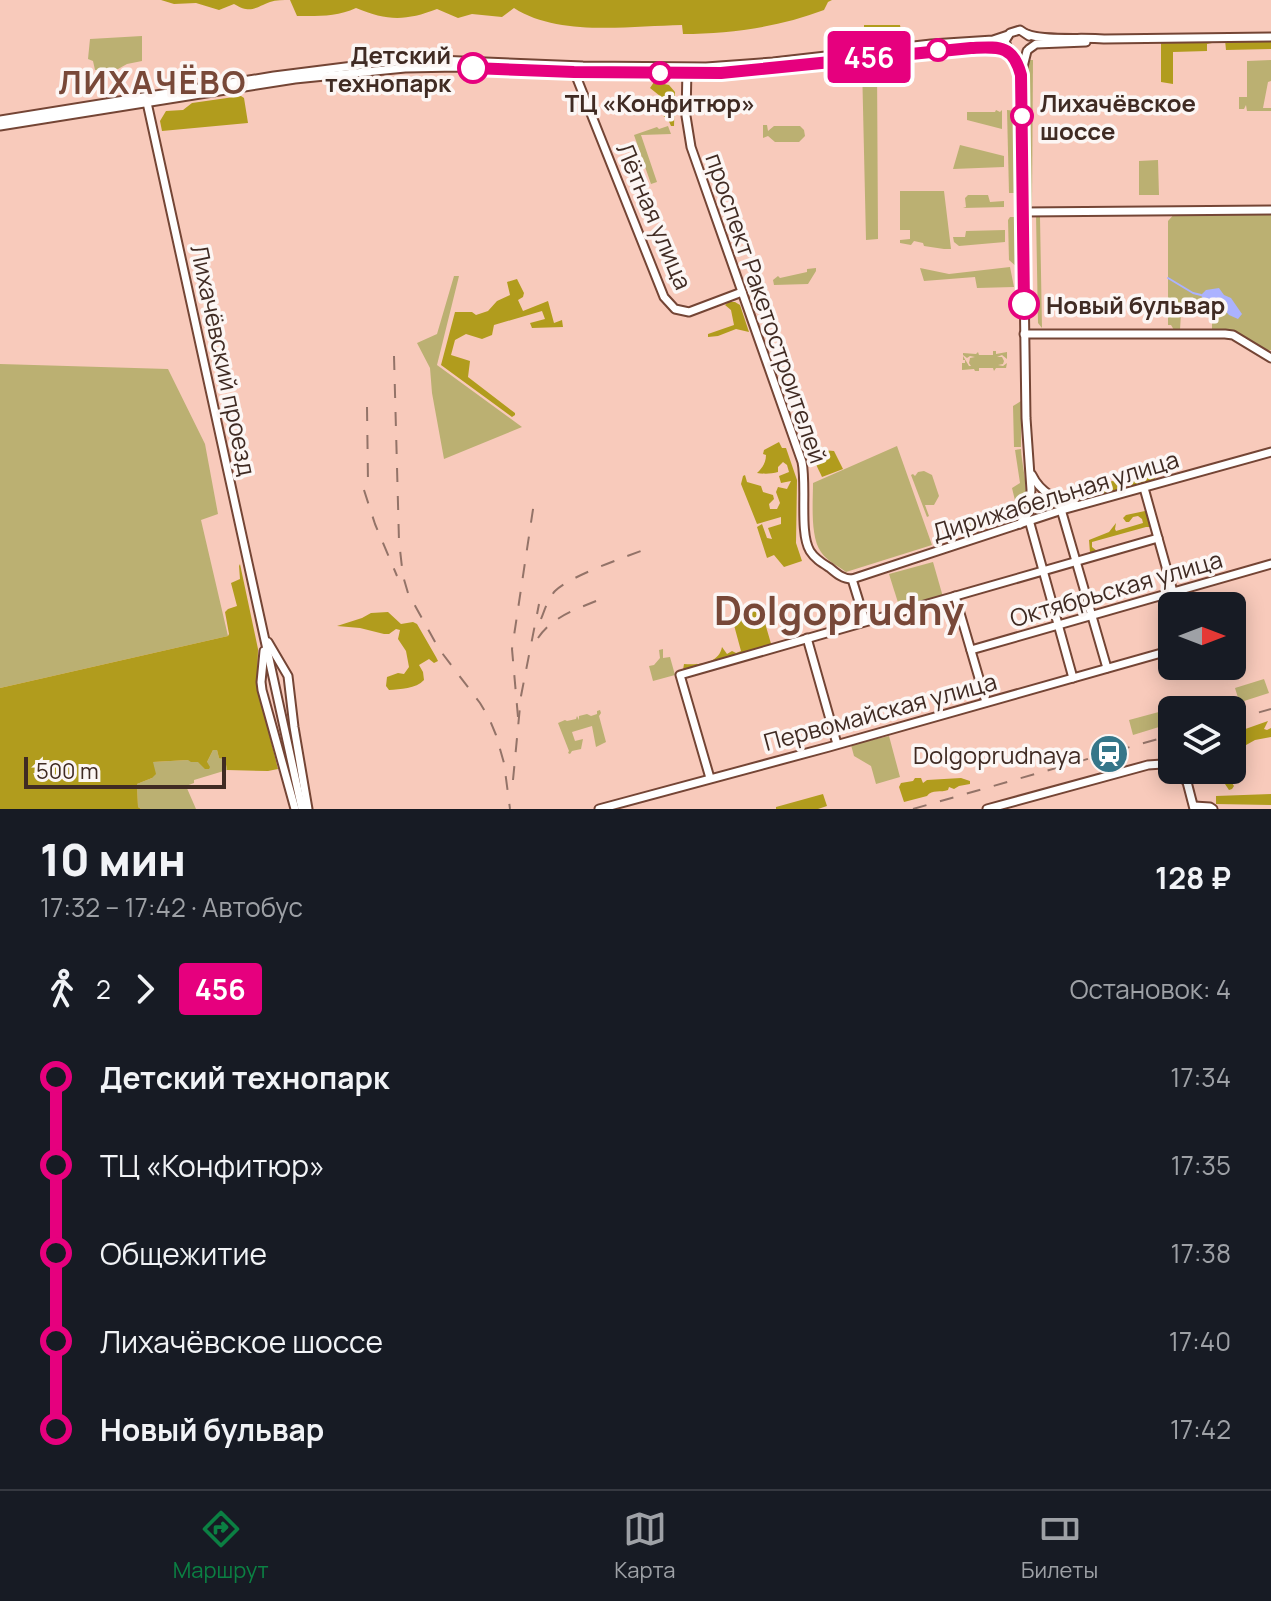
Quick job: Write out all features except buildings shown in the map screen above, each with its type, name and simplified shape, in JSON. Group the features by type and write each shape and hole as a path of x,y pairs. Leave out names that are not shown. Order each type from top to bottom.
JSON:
{"main road":[{"path":"0,120 146,100 294,73 377,63 438,60 572,69 687,70 993,40 1017,30 1037,38 1271,37"},
{"path":"1021,75 1030,41 1027,34"},
{"path":"1008,35 1005,43 1018,63 1021,75 1029,514 1073,678"},
{"path":"0,126 134,105 146,100 158,101 295,79 391,68 557,72 572,69 672,74 687,70 706,74 957,49 994,47 1019,55 1036,44 1104,39"},
{"name":"Лётная улица","path":"572,69 667,301 675,309 686,312 742,292"},
{"name":"проспект Ракетостроителей","path":"687,70 689,141 802,462 807,544 820,562 842,577 852,579"},
{"path":"557,72 581,89 584,79 595,72"},
{"path":"672,74 687,88 693,80 706,74"},
{"name":"Лихачёвский проезд","path":"146,100 263,633 294,768 302,789"},
{"path":"134,105 144,107 149,114 158,101"},
{"path":"1023,212 1271,210"},
{"path":"724,299 735,291 738,281"},
{"path":"724,299 739,300 747,309"},
{"path":"1024,334 1225,334 1233,335 1271,358"},
{"name":"Дирижабельная улица","path":"852,579 1020,524 1029,514 1062,510 1271,452"},
{"path":"1030,470 1039,488 1072,504 1084,504"},
{"path":"1144,488 1173,592"},
{"path":"1056,498 1107,668"},
{"path":"1029,514 1035,502 1056,498"},
{"path":"710,778 680,675 1158,538"},
{"name":"Октябрьская улица","path":"1173,592 1271,564"},
{"path":"852,579 865,621"},
{"path":"955,596 986,702"},
{"name":"Октябрьская улица","path":"971,650 1158,596"},
{"name":"Лихачёвский проезд","path":"263,633 286,672 306,809"},
{"name":"Лихачёвский проезд","path":"263,633 261,682 270,717"},
{"path":"807,638 837,744"},
{"name":"Первомайская улица","path":"599,809 1158,654"},
{"path":"263,694 265,683 273,675 284,677 291,693"},
{"path":"270,717 294,768"},
{"path":"270,717 295,809"},
{"path":"987,809 1158,764"},
{"path":"1187,784 1194,808 1213,808"}],"shaded area":[{"path":"161,0 290,0 272,1 249,9 234,4 219,10 196,3 174,4"},
{"path":"290,0 832,0 824,10 772,25 719,33 683,34 682,25 595,28 552,23 514,8 502,17 472,14 458,18 437,9 396,18 356,8 335,14 297,16"},
{"path":"864,25 900,25 903,42 864,44"},
{"path":"142,36 142,61 118,69 95,70 93,61 88,59 90,39"},
{"path":"1221,39 1207,44 1207,51 1173,52 1173,84 1161,82 1161,42"},
{"path":"1271,39 1271,49 1226,50 1225,40"},
{"path":"1027,60 1033,60 1032,206 1028,206"},
{"path":"1271,60 1271,81 1268,82 1263,108 1271,108 1271,111 1247,111 1246,105 1244,109 1239,109 1239,97 1247,97 1247,61"},
{"path":"862,64 877,64 878,239 866,240"},
{"path":"654,82 669,85 675,92 674,126 664,117 660,96 650,88"},
{"path":"244,98 248,123 162,131 160,121 166,111 183,110 192,103"},
{"path":"1002,110 1002,129 967,120 967,112"},
{"path":"1007,110 1016,111 1017,193 1009,193"},
{"path":"763,125 767,125 768,131 774,126 800,126 805,136 799,142 775,142 768,136 763,138"},
{"path":"668,126 671,134 641,135 657,182 651,184 634,135"},
{"path":"960,145 1004,156 1004,167 953,169"},
{"path":"1158,160 1159,195 1139,195 1139,161"},
{"path":"900,191 944,191 951,249 924,246 914,241 911,245 900,243 900,240 910,239 910,230 900,230"},
{"path":"968,195 988,195 990,202 1004,201 1004,207 963,208 966,207 965,198"},
{"path":"1271,211 1271,350 1266,351 1227,331 1212,330 1212,314 1181,313 1180,330 1168,325 1168,221 1176,212"},
{"path":"1036,214 1050,214 1040,217 1042,328 1038,323"},
{"path":"1010,217 1017,217 1018,220 1018,268 1009,260"},
{"path":"1005,230 1005,242 959,246 953,237 965,237 966,231"},
{"path":"1010,267 1014,287 977,288 975,277 924,281 920,268 949,274"},
{"path":"816,268 808,284 774,285 773,280 778,276"},
{"path":"454,276 459,276 437,365 522,427 444,459 430,368 417,343 437,334"},
{"path":"517,279 524,293 518,300 523,311 548,301 554,323 562,320 563,327 532,328 530,323 545,319 542,311 494,325 492,335 482,339 466,334 455,340 451,355 470,361 468,377 515,413 512,417 441,365 455,312 472,312 476,315 488,311 497,301 510,295 507,282"},
{"path":"729,302 740,305 749,332 736,329 708,337 708,334 734,325 731,310 725,305"},
{"path":"1020,336 1022,434 1021,409 1021,447 1014,447 1013,406 1021,401"},
{"path":"993,351 996,354 1007,352 1007,359 1002,355 997,357 1002,357 1004,361 998,365 1003,366 1007,363 1006,368 996,368 994,371 993,368 962,370 962,363 965,363 963,356 971,366 970,358 975,357 967,358 963,353 993,355"},
{"path":"0,364 168,369 205,444 218,514 201,520 228,636 0,688"},
{"path":"779,442 782,448 786,448 797,480 796,543 802,561 784,567 774,555 767,558 757,527 762,524 767,538 772,539 768,528 781,524 781,517 757,524 741,484 745,475 747,482 761,486 763,492 773,495 770,509 777,509 780,503 776,492 778,487 787,489 791,481 781,483 779,476 789,472 787,465 783,462 778,472 757,473 765,460 764,450"},
{"path":"821,446 823,450 834,451 843,469 822,477 814,453 814,449"},
{"path":"897,446 932,545 846,572 826,558 817,546 813,483"},
{"path":"1021,449 1026,493 1019,517 1012,488 1020,483 1015,450"},
{"path":"924,471 932,475 939,496 934,505 925,505 927,517 911,475"},
{"path":"1152,472 1156,477 1147,484 1126,484 1122,489 1097,495 1101,491 1096,487 1101,484 1140,474 1147,478"},
{"path":"997,510 1001,522 965,533 960,520"},
{"path":"1145,511 1153,531 1146,527 1092,542 1092,547 1097,551 1090,553 1089,540 1109,532 1116,523 1116,531 1143,523 1138,516 1129,522 1123,518"},
{"path":"933,562 943,597 900,609 889,574"},
{"path":"240,564 258,649 257,686 278,769 227,770 225,759 219,758 217,750 213,750 207,762 209,769 188,760 153,762 156,774 137,784 138,807 141,809 0,809 0,688 228,636 225,612 237,606 231,583 240,579"},
{"path":"760,606 772,647 683,670 684,664 701,664 712,660 722,647 727,654 741,651 731,614"},
{"path":"388,612 401,624 417,624 438,661 434,663 429,659 419,665 424,680 412,687 389,690 386,686 387,677 404,674 409,667 406,651 398,639 400,630 384,634 337,626 371,613"},
{"path":"663,649 663,658 670,657 675,675 653,681 649,666 660,658 659,650"},
{"path":"1264,679 1269,693 1246,700 1246,696 1237,696 1235,688"},
{"path":"600,710 606,742 596,747 592,726 572,732 575,741 583,739 581,749 568,753 558,723 576,719 577,716 579,720 579,716 591,716"},
{"path":"1158,712 1158,727 1133,735 1129,720"},
{"path":"1268,721 1264,729 1271,728 1271,737 1246,745 1246,729"},
{"path":"889,736 900,777 876,784 871,766 854,756 851,745"},
{"path":"213,750 217,750 219,758 225,758 227,770 194,780 186,786 196,809 138,807 137,784 152,778 153,762 207,762"},
{"path":"921,778 923,783 927,780 961,778 970,781 970,784 954,789 949,787 948,790 904,802 899,787 901,783"},
{"path":"823,794 827,806 818,809 776,809 776,807"},
{"path":"1271,794 1271,805 1216,804 1216,796"}],"water":[{"path":"1219,288 1242,314 1238,319 1229,315 1219,304 1203,300 1201,295 1206,290"}],"waterway":[{"path":"1168,278 1201,295"}],"railway":[{"path":"394,356 399,541 403,576 408,593 439,649 489,718 504,763 510,809"},
{"path":"367,407 368,482"},
{"path":"364,490 397,576"},
{"path":"518,717 512,649 535,496"},
{"path":"541,619 550,597 563,585 598,567 646,549"},
{"path":"538,638 558,619 601,599"},
{"path":"513,780 521,696 539,604"},
{"path":"1246,716 1271,709"},
{"path":"1116,751 1158,739"},
{"path":"913,809 1098,756"}],"bus line":[{"name":"456","path":"473,68 706,74 971,48 994,47 1009,51 1018,63 1021,75 1024,304"}],"place":[{"name":"Детский технопарк","path":"473,68"},
{"name":"ТЦ «Конфитюр»","path":"660,73"},
{"name":"Лихачёвское шоссе","path":"1022,116"},
{"name":"Новый бульвар","path":"1024,304"},
{"name":"Dolgoprudnaya","path":"1109,754"}],"district":[{"name":"ЛИХАЧЁВО","path":"153,82"},
{"name":"Dolgoprudny","path":"839,609"}]}
